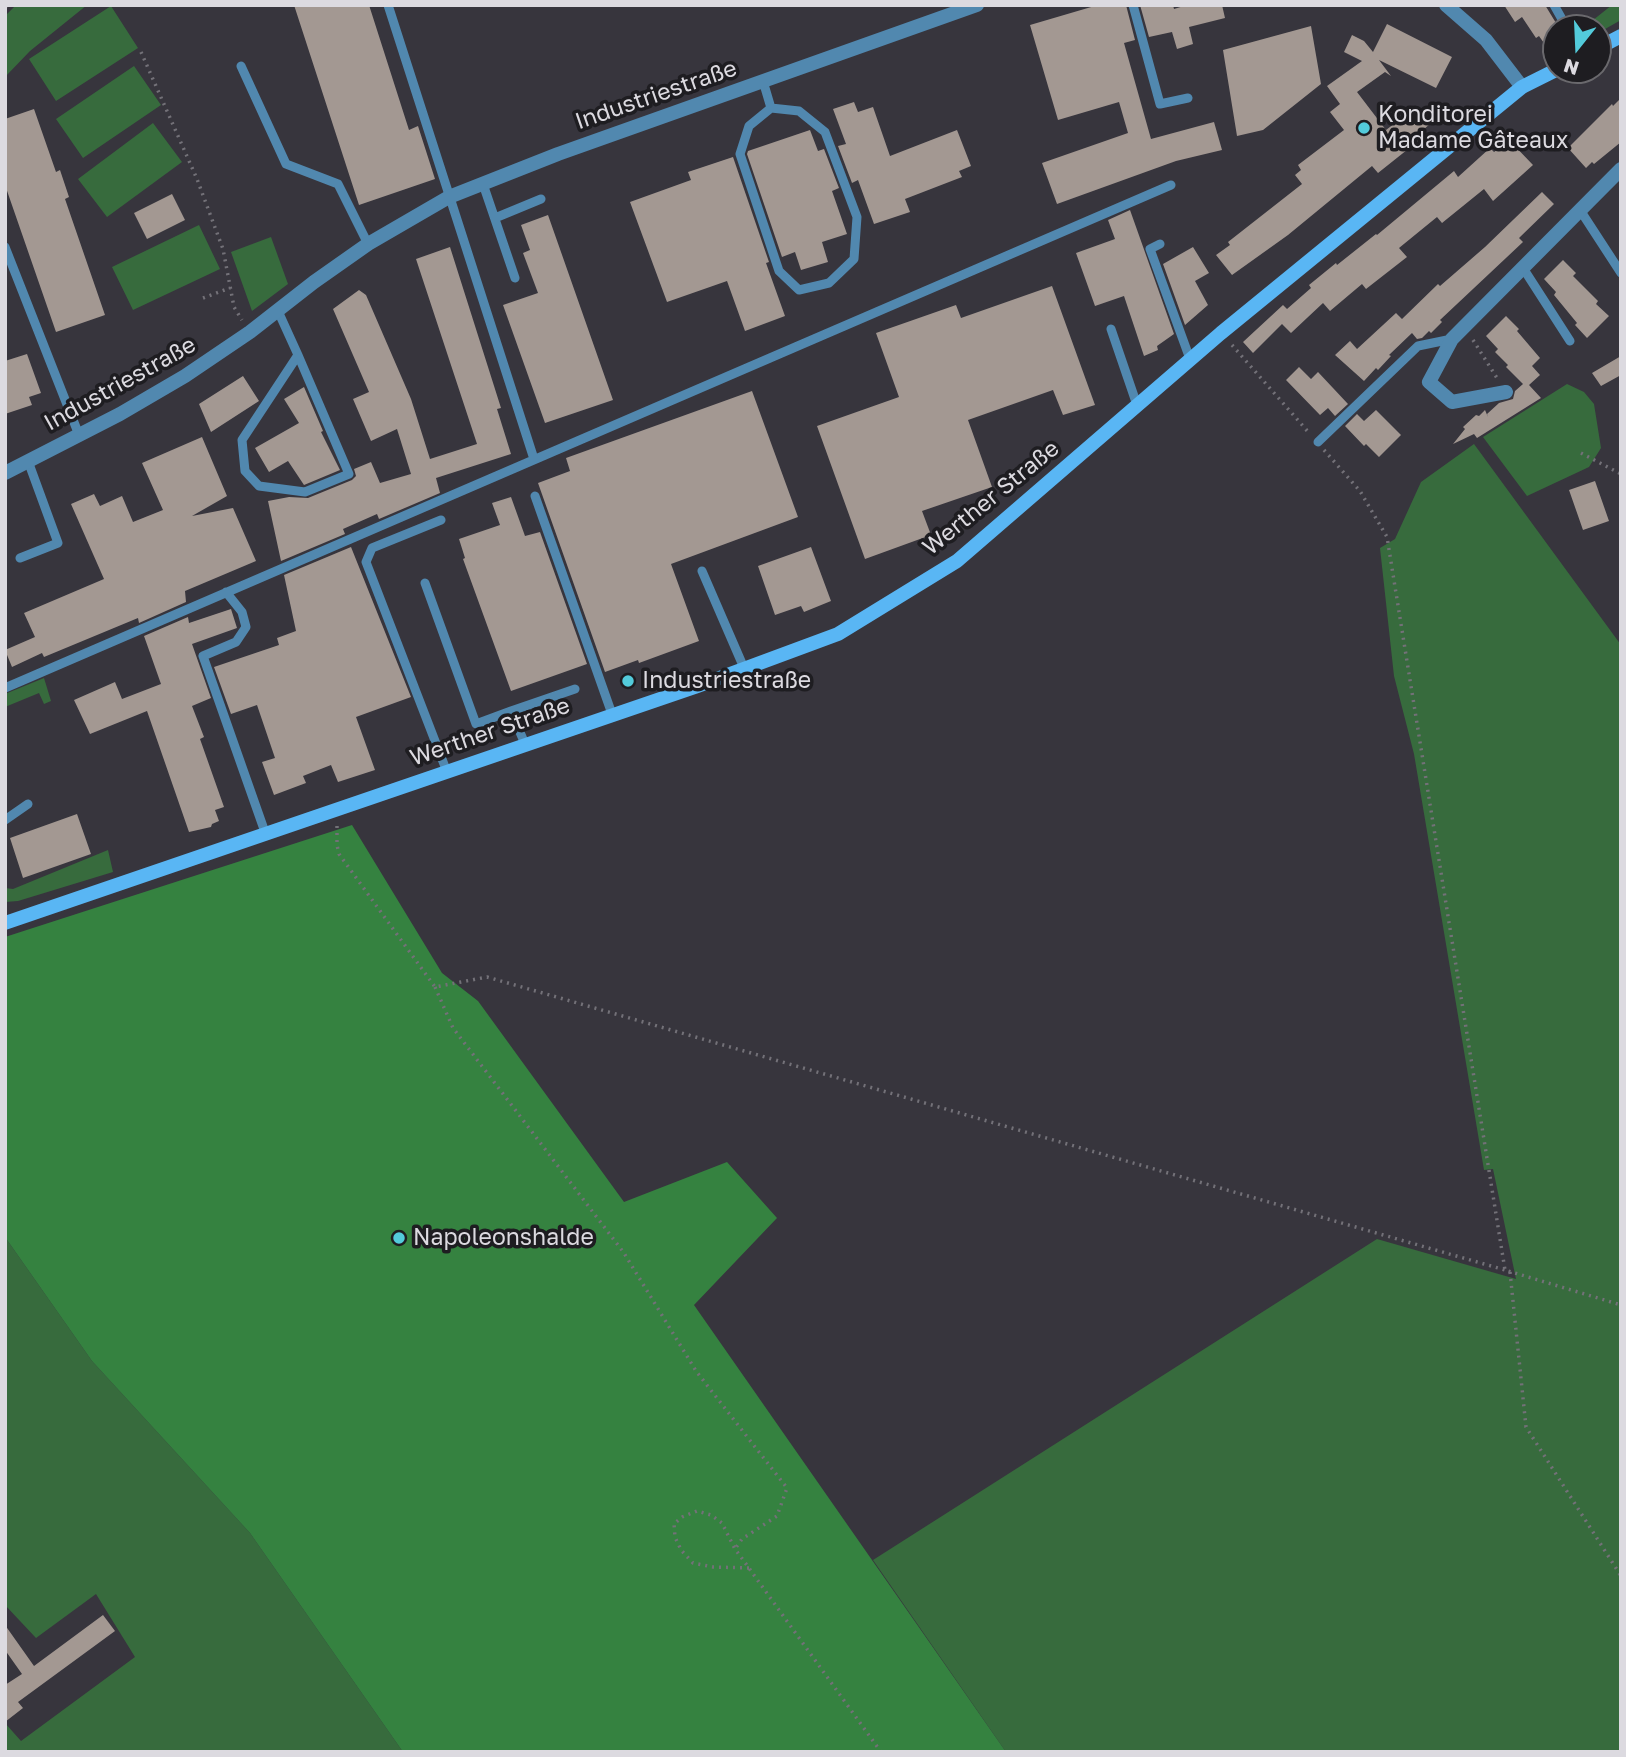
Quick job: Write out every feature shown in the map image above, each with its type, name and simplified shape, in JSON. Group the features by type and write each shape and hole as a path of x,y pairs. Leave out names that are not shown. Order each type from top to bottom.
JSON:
{"street":[{"name":"Industriestraße","path":"5,473 185,376 250,332 368,244 449,197 558,154 976,5"},
{"path":"1446,5 1486,40 1522,88"},
{"name":"Werther Straße","path":"5,923 266,835 838,634 957,561 1221,333 1522,88 1542,77"},
{"path":"1506,392 1452,402 1429,382 1452,339 1621,169"}],"lane":[{"path":"388,5 534,459"},
{"path":"1133,5 1160,104 1188,98"},
{"path":"241,66 286,164 338,184 368,244"},
{"path":"763,81 771,108"},
{"path":"771,108 799,111 825,132 857,217 854,259 829,283 799,290 779,271 740,154 748,126 771,108"},
{"path":"483,184 515,278"},
{"path":"5,688 1171,185"},
{"path":"495,218 541,199"},
{"path":"1580,210 1621,273"},
{"path":"1160,244 1150,249 1190,359"},
{"path":"5,247 79,435"},
{"path":"1523,268 1570,341"},
{"path":"278,311 298,355 349,474 305,492 259,486 245,471 242,440 298,355"},
{"path":"1111,329 1137,405"},
{"path":"1318,442 1418,346 1452,339"},
{"path":"20,558 58,543 28,461"},
{"path":"535,496 612,714"},
{"path":"441,520 372,548 366,562 447,772"},
{"path":"702,571 744,668"},
{"path":"425,583 475,724 575,689"},
{"path":"226,593 242,612 246,627 236,642 203,656 266,835"},
{"path":"511,711 525,744"},
{"path":"5,820 28,804"}],"path":[{"path":"141,52 198,179 223,248 234,307 250,332"},
{"path":"203,298 230,288"},
{"path":"1465,326 1506,392"},
{"path":"1221,333 1360,491 1387,537 1508,1271 1526,1427 1621,1576"},
{"path":"1581,453 1621,474"},
{"path":"337,810 337,845 340,854 435,987 453,1028 624,1253 696,1371 787,1488 778,1516 742,1539 735,1549"},
{"path":"435,987 487,977 1508,1271 1621,1306"},
{"path":"749,1568 713,1567 693,1563 681,1550 675,1537 674,1524 682,1517 697,1511 711,1515 722,1523 735,1549 749,1568 881,1752"}],"green space":[{"path":"16,5 87,5 30,51 5,77 5,16"},
{"path":"1612,5 1621,5 1621,20 1612,25 1612,14 1601,14"},
{"path":"111,6 138,48 56,101 29,59"},
{"path":"134,66 161,105 83,158 56,119"},
{"path":"153,123 182,162 107,217 78,179"},
{"path":"199,225 220,269 133,310 112,267"},
{"path":"271,237 288,284 252,311 231,252"},
{"path":"1567,384 1584,392 1594,404 1601,448 1589,467 1527,496 1483,437"},
{"path":"1474,444 1621,645 1621,1752 1006,1752 873,1560 1377,1239 1516,1279 1493,1169 1484,1170 1414,754 1394,676 1380,548 1395,539 1421,482"},
{"path":"44,678 51,701 44,704 39,693 5,707 5,694"},
{"path":"352,825 442,973 478,1001 624,1202 727,1162 777,1218 694,1305 1006,1752 403,1752 250,1533 92,1361 5,1237 5,937"},
{"path":"108,850 113,872 18,901 5,902 5,888 13,889"},
{"path":"5,1237 92,1361 250,1533 403,1752 5,1752 5,1723 21,1741 135,1657 96,1594 36,1638 5,1605"}],"building":[{"path":"294,5 369,5 409,130 418,126 435,179 359,205"},
{"path":"1098,5 1126,5 1135,40 1124,43 1151,139 1214,122 1222,150 1176,161 1057,204 1042,163 1128,133 1119,102 1058,120 1030,25"},
{"path":"1140,5 1173,5 1174,9 1187,5 1222,5 1225,18 1189,27 1193,44 1177,49 1172,32 1149,37"},
{"path":"1504,5 1545,5 1550,14 1542,14 1542,40 1539,36 1536,38 1522,17 1515,22"},
{"path":"1387,24 1452,57 1436,88 1379,60 1391,76 1385,72 1357,92 1386,130 1416,107 1430,124 1418,134 1422,138 1378,173 1372,166 1288,235 1232,275 1216,255 1230,245 1228,242 1302,184 1295,175 1301,170 1298,165 1344,130 1330,112 1340,104 1327,86 1362,61 1344,52 1352,35 1364,41 1373,52"},
{"path":"1311,26 1321,84 1263,130 1237,136 1223,50"},
{"path":"1621,98 1621,142 1586,168 1568,148"},
{"path":"854,102 858,112 873,107 890,156 957,130 971,166 959,171 962,177 905,199 910,212 874,224 858,180 852,183 838,146 846,144 833,109"},
{"path":"34,109 56,172 60,170 69,197 65,199 105,315 56,332 5,185 5,119"},
{"path":"810,130 818,151 824,149 839,188 832,191 847,234 822,242 828,262 801,270 795,252 782,257 747,154 748,151"},
{"path":"1510,141 1533,165 1493,201 1484,189 1442,223 1437,217 1399,248 1407,257 1366,289 1362,284 1330,311 1323,303 1291,333 1282,324 1253,353 1243,342 1283,305 1287,309 1311,288 1309,285 1377,235 1454,171 1458,177 1490,148 1494,152"},
{"path":"733,157 785,316 745,331 727,281 667,302 630,202 691,180 688,172"},
{"path":"1542,192 1554,204 1519,238 1523,242 1440,320 1442,322 1431,333 1429,331 1417,339 1412,333 1378,370 1376,368 1364,381 1335,355 1350,341 1357,349 1396,313 1402,319 1438,284 1440,286 1485,247"},
{"path":"172,194 185,220 147,239 134,213"},
{"path":"1130,210 1174,334 1157,346 1158,350 1144,356 1124,296 1095,306 1076,253 1115,239 1108,220"},
{"path":"548,215 613,400 545,423 503,305 538,293 523,253 530,250 521,225"},
{"path":"450,247 501,408 497,409 511,454 436,478 440,493 379,519 377,514 343,529 345,534 281,561 268,501 289,497 308,498 352,480 356,476 354,469 371,462 380,483 411,474 397,429 371,441 353,399 369,392 333,309 359,290 366,295 411,399 430,459 477,444 416,259"},
{"path":"1193,247 1209,273 1195,281 1208,305 1185,325 1163,264"},
{"path":"1563,260 1576,273 1573,276 1598,301 1596,304 1609,316 1587,338 1544,279"},
{"path":"1052,286 1095,405 1063,415 1053,390 968,420 992,487 922,511 931,535 865,559 817,426 899,397 876,333 956,305 961,318"},
{"path":"1506,316 1540,358 1532,366 1540,375 1529,385 1541,398 1477,438 1474,434 1453,444 1465,429 1463,427 1476,415 1479,416 1485,410 1488,417 1487,414 1499,403 1513,399 1515,391 1523,384 1506,367 1508,365 1495,352 1498,349 1486,336"},
{"path":"27,354 41,393 29,397 32,405 5,414 5,361"},
{"path":"1621,356 1621,375 1601,386 1592,373"},
{"path":"1299,367 1311,379 1318,372 1348,404 1335,416 1328,408 1320,415 1286,380"},
{"path":"243,376 259,401 211,432 199,404"},
{"path":"304,387 323,431 321,432 340,470 304,485 288,461 269,472 255,448 299,423 284,399"},
{"path":"752,391 798,517 671,564 699,641 639,663 638,660 605,672 538,483 570,471 566,458"},
{"path":"1376,410 1401,435 1379,457 1345,426 1357,414 1364,421"},
{"path":"202,437 227,496 192,516 233,508 256,561 185,591 186,602 139,623 138,618 44,657 42,653 12,667 5,650 35,637 24,613 104,579 71,504 94,494 100,506 122,496 133,522 163,510 142,463"},
{"path":"1595,481 1609,521 1583,530 1569,490"},
{"path":"511,497 525,536 540,532 587,664 511,691 463,559 465,558 459,539 500,525 492,503"},
{"path":"351,547 411,697 356,717 375,770 338,782 331,765 303,776 306,783 274,795 262,762 275,758 257,705 231,714 214,667 279,645 277,638 296,631 284,575"},
{"path":"811,547 831,601 804,612 801,606 775,615 758,566"},
{"path":"231,609 237,628 192,644 211,698 192,706 204,737 200,739 224,807 215,810 219,821 211,827 189,832 147,711 90,734 74,700 115,682 122,699 161,684 144,636 188,617 189,623"},
{"path":"77,814 91,854 23,878 10,838"},
{"path":"103,1615 115,1631 18,1702 23,1708 5,1722 5,1685 22,1674 5,1650 5,1625 34,1666"}],"place":[{"name":"Konditorei Madame Gâteaux","path":"1364,128"},
{"name":"Industriestraße","path":"628,681"},
{"name":"Napoleonshalde","path":"399,1238"}]}
